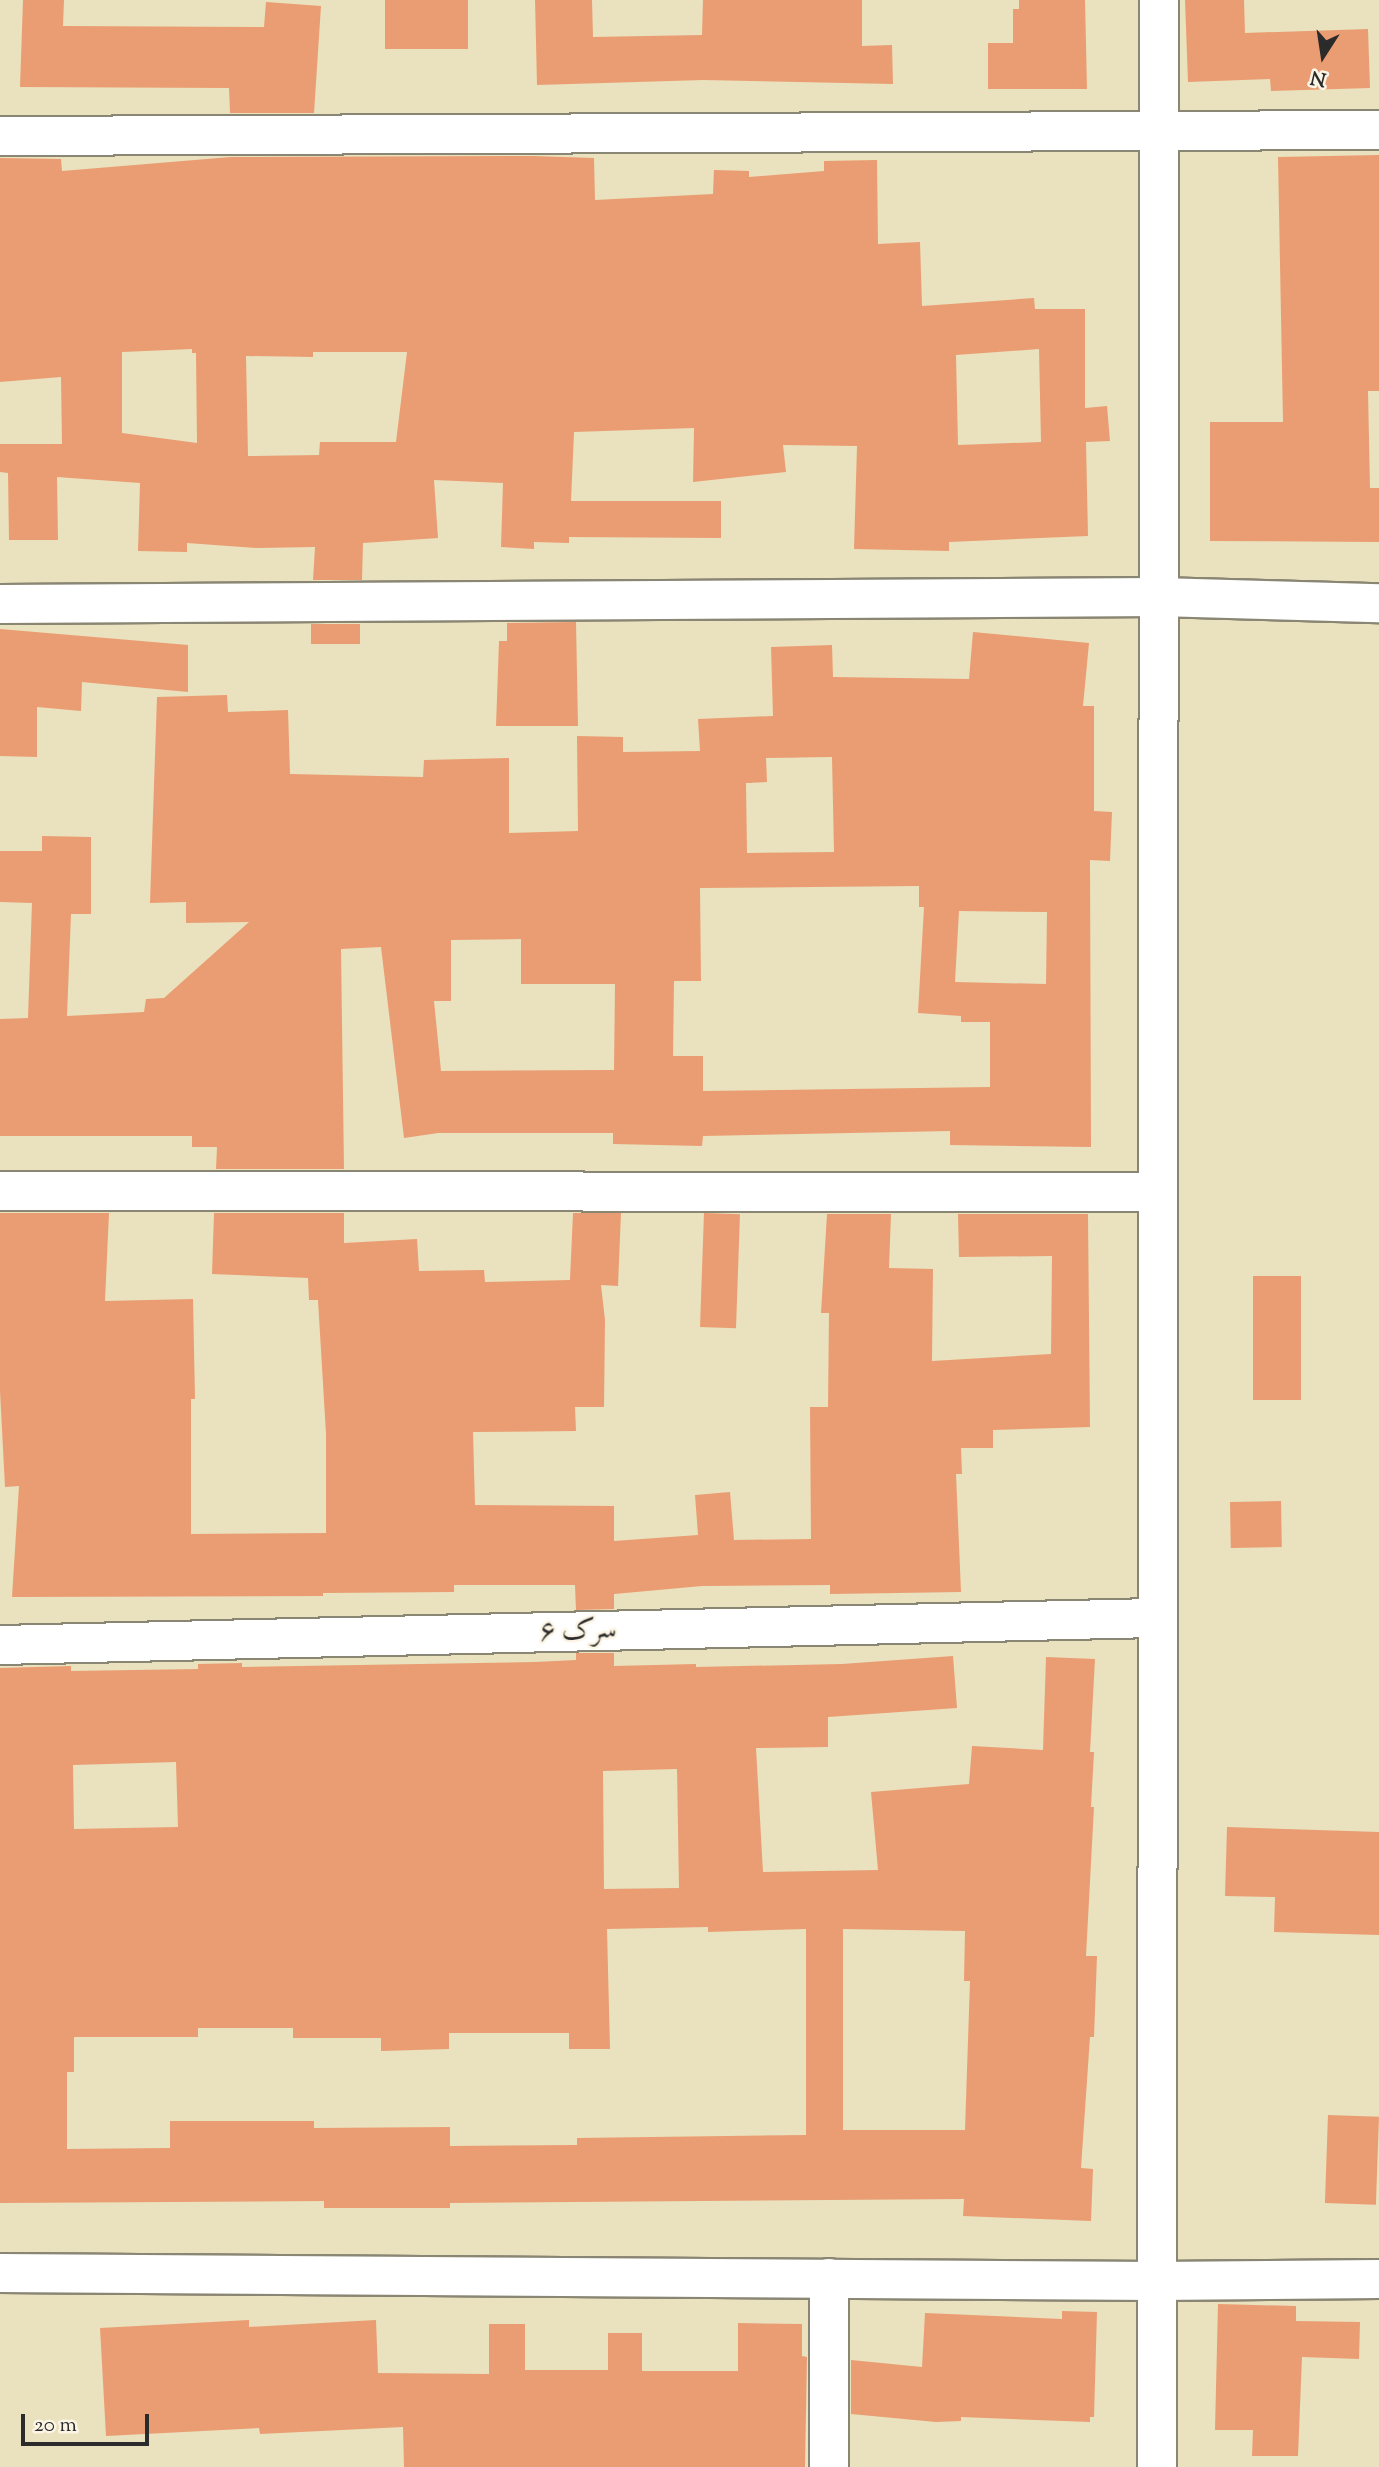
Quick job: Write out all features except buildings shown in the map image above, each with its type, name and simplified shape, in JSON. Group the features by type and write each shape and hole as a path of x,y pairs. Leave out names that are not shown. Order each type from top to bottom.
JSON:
{"street":[{"path":"1157,2467 1155,1618 1159,0"},
{"path":"0,136 1379,130"},
{"path":"0,604 1158,597 1379,603"},
{"path":"0,1191 1158,1192"},
{"name":"سرک ۶","path":"0,1645 1155,1618"},
{"path":"0,2273 1157,2281 1379,2279"},
{"path":"829,2278 829,2467"}]}
